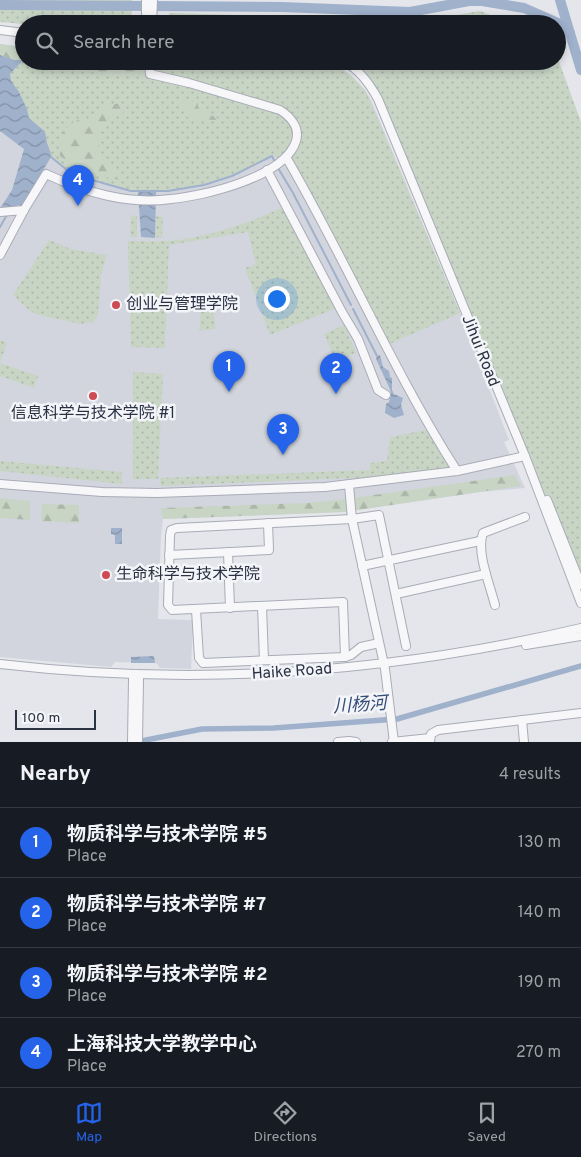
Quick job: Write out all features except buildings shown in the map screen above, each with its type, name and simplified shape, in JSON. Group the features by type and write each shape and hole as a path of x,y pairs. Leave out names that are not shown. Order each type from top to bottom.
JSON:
{"street":[{"path":"146,0 148,15"},
{"path":"150,15 153,0"},
{"path":"0,30 15,32"},
{"path":"0,35 15,37"},
{"path":"0,255 46,174 69,185 96,194 138,200 170,200 200,195 250,179 276,164 294,149 298,136 295,125 280,110 189,82 150,74 150,70"},
{"path":"356,70 380,98"},
{"path":"364,70 375,84 380,98"},
{"name":"Jihui Road","path":"380,98 581,603"},
{"name":"Jihui Road","path":"380,98 581,585"},
{"path":"276,164 342,312 358,339 378,390 386,395"},
{"path":"276,164 308,194 403,379 457,471"},
{"path":"1,212 24,210"},
{"path":"0,484 102,492 157,493 325,487 457,471 524,456"},
{"path":"349,485 352,519 384,666 393,742 430,740 431,734 438,730 581,713"},
{"path":"345,656 343,602 175,611 169,607 170,533 174,529 352,519 379,515 406,646"},
{"path":"495,604 486,574 480,541 483,533 525,517"},
{"path":"169,555 269,550 268,523"},
{"path":"362,566 480,541"},
{"path":"228,552 230,608"},
{"path":"396,594 486,574"},
{"path":"262,606 264,660"},
{"path":"196,610 199,658 201,662 206,663 345,656 351,655 358,648 379,643"},
{"name":"Haike Road","path":"384,666 489,648 581,628"},
{"name":"Haike Road","path":"0,669 62,675 136,678 267,679 473,656 581,636"},
{"name":"Haike Road","path":"0,664 136,678"},
{"path":"136,678 134,736 138,742"},
{"path":"522,720 524,742"},
{"path":"338,742 356,742"}],"shaded area":[{"path":"0,44 15,46 15,70 343,70 358,82 371,100 460,313 509,440 504,442 525,488 480,492 344,512 163,519 158,619 193,620 191,669 160,668 155,663 115,662 111,667 0,657"}],"green space":[{"path":"0,0 132,0 131,15 15,15 15,23 0,22"},
{"path":"480,11 490,15 457,15"},
{"path":"169,13 237,15 169,15"},
{"path":"0,44 15,46 15,60 0,55"},
{"path":"15,69 70,70 124,75 133,70 341,70 351,75 366,91 460,313 385,346 286,157 281,162 274,155 230,176 189,187 147,191 105,184 68,170 56,161 48,149 44,132 29,118 19,92 11,81 10,74"},
{"path":"78,70 150,70 150,74 120,74"},
{"path":"362,70 562,70 581,122 581,575 540,483 419,187"},
{"path":"178,101 198,102 198,108 220,120 189,119"},
{"path":"120,103 124,109 122,116 109,113 104,131 99,131 101,137 99,145 103,157 113,168 120,171 120,180 88,172 60,156 61,137 66,128 82,118 87,119 107,107"},
{"path":"286,206 339,307 270,335 245,268 256,264 248,232 169,245 165,348 131,347 128,241 167,241 197,237 243,224"},
{"path":"131,215 137,216 137,237 130,237"},
{"path":"156,216 163,217 162,238 155,237"},
{"path":"49,240 71,249 107,255 101,275 98,315 93,322 81,324 39,315 30,311 13,295"},
{"path":"213,311 216,329 199,331 201,312"},
{"path":"344,325 356,353 336,361 324,334"},
{"path":"0,340 7,343 0,363"},
{"path":"0,363 38,376 34,388 0,376"},
{"path":"133,372 163,374 158,479 133,479"},
{"path":"431,429 452,469 377,477 161,486 160,478 370,470 370,463 387,461 390,437"},
{"path":"0,461 122,472 122,484 0,471"},
{"path":"515,475 521,486 344,512 163,519 161,508 308,503"},
{"path":"0,498 30,501 30,520 0,518"},
{"path":"42,504 79,505 79,523 41,521"}],"water":[{"path":"0,55 15,60 15,69 10,74 11,81 19,92 29,118 44,132 51,157 22,206 17,205 15,209 4,210 1,207 12,190 24,149 0,131"},
{"path":"138,191 156,191 155,238 141,237"},
{"path":"380,355 383,367 389,371 392,378 394,394 403,398 401,405 404,415 394,418 385,413 386,404 389,402 391,393 376,359"},
{"path":"111,528 122,528 122,544 115,544 115,535 111,534"},
{"path":"154,656 155,663 131,663 131,657"}],"waterway":[{"path":"560,0 564,15"},
{"path":"0,5 282,7 410,12 469,1 482,1 524,8 540,15"},
{"path":"566,20 581,70"},
{"path":"566,30 570,33"},
{"path":"27,118 44,132 51,157 67,170 85,178 131,191 168,191 204,185 232,176 272,156 275,162"},
{"path":"278,168 351,305"},
{"path":"0,227 8,213"},
{"path":"353,309 377,356"},
{"name":"川杨河","path":"136,742 202,729 274,728 397,719 581,666"}],"place":[{"name":"上海科技大学教学中心","path":"78,206"},
{"name":"创业与管理学院","path":"116,305"},
{"name":"物质科学与技术学院 #5","path":"229,392"},
{"name":"物质科学与技术学院 #7","path":"336,394"},
{"name":"信息科学与技术学院 #1","path":"93,396"},
{"name":"物质科学与技术学院 #2","path":"283,455"},
{"name":"生命科学与技术学院","path":"106,575"}]}
